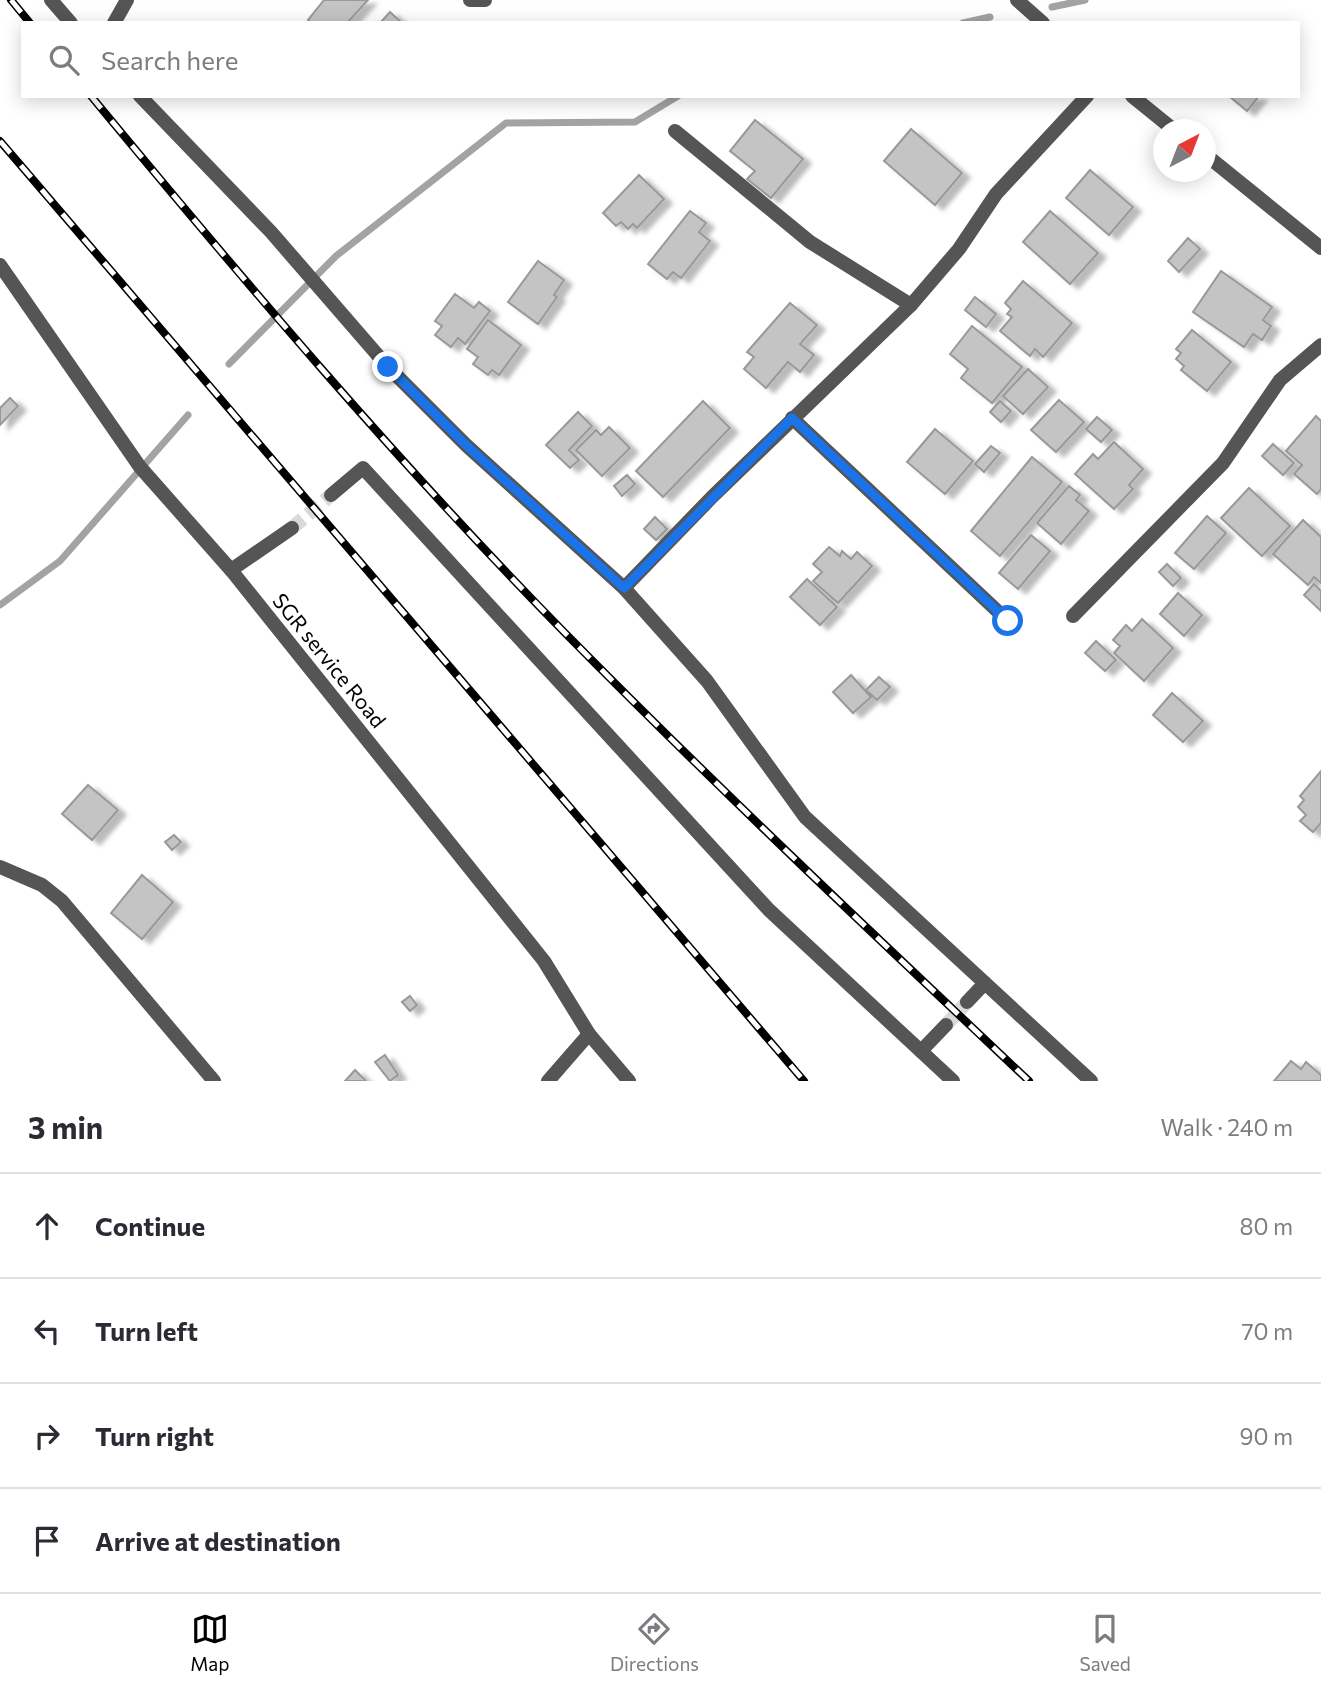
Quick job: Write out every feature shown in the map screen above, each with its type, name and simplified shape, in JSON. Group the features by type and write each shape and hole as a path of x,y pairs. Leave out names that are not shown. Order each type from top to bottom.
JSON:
{"street":[{"path":"51,0 69,21"},
{"path":"115,21 127,0"},
{"path":"470,0 485,0"},
{"path":"1017,0 1041,21"},
{"path":"142,98 271,232 388,367 466,445 624,588 707,681 805,817 1091,1081"},
{"path":"624,588 792,418 911,305 959,249 996,194 1085,98"},
{"path":"1134,98 1160,119"},
{"path":"675,131 810,242 911,305"},
{"path":"1216,163 1321,248"},
{"name":"SGR service Road","path":"0,265 140,467 231,570 544,961 589,1034 629,1081"},
{"path":"1073,616 1223,463 1280,380 1321,345"},
{"path":"792,418 1008,621"},
{"path":"331,495 363,468 769,910 953,1081"},
{"path":"231,570 292,528"},
{"path":"0,867 42,885 62,901 214,1081"},
{"path":"967,1002 985,983"},
{"path":"921,1051 946,1025"},
{"path":"548,1081 589,1034"}],"building":[{"path":"324,0 368,0 349,21 308,20"},
{"path":"390,12 400,21 382,21"},
{"path":"1231,98 1257,98 1247,111"},
{"path":"755,120 803,159 771,198 747,179 755,171 730,151"},
{"path":"911,129 962,173 935,205 884,161"},
{"path":"1090,170 1133,207 1109,235 1066,198"},
{"path":"639,175 664,199 637,228 633,224 628,229 621,222 616,226 603,213"},
{"path":"690,211 706,223 699,232 710,241 681,278 673,272 667,279 648,264"},
{"path":"1050,211 1098,253 1070,284 1023,242"},
{"path":"1188,238 1200,249 1179,272 1168,261"},
{"path":"538,261 564,280 554,295 557,297 538,324 508,302"},
{"path":"1221,271 1272,307 1263,320 1271,326 1262,340 1253,334 1244,347 1193,312"},
{"path":"1023,281 1072,323 1043,357 1035,349 1030,356 1000,331 1012,317 1007,314 1011,309 1005,303"},
{"path":"455,294 474,308 479,302 490,311 465,344 458,338 451,347 435,335 442,326 435,321"},
{"path":"975,297 996,314 986,327 965,310"},
{"path":"790,303 817,325 800,344 814,355 800,372 788,362 766,388 744,369 754,357 747,352"},
{"path":"488,320 521,345 499,375 492,370 488,375 473,364 478,357 467,349"},
{"path":"972,326 1022,367 992,403 961,378 968,369 950,354"},
{"path":"1192,330 1231,362 1207,391 1181,370 1184,366 1176,359 1181,353 1176,349"},
{"path":"1028,369 1048,387 1023,414 1003,396"},
{"path":"10,398 18,406 0,425 0,408"},
{"path":"1059,400 1084,422 1056,452 1031,430"},
{"path":"703,401 730,428 663,497 636,471"},
{"path":"1000,401 1011,411 1001,422 990,412"},
{"path":"578,412 592,426 569,450 579,460 570,468 546,445"},
{"path":"1316,416 1321,421 1321,489 1317,494 1294,474 1302,465 1286,451"},
{"path":"1097,417 1112,430 1101,442 1086,429"},
{"path":"609,427 630,448 602,476 576,450 596,430 601,435"},
{"path":"935,429 973,461 945,494 907,462"},
{"path":"1114,442 1143,469 1129,485 1133,489 1114,509 1075,474 1093,454 1098,459"},
{"path":"1273,444 1294,463 1283,475 1262,456"},
{"path":"991,446 1000,453 984,472 975,464"},
{"path":"1032,457 1062,482 1000,556 971,531"},
{"path":"627,475 635,484 622,496 614,486"},
{"path":"1069,486 1080,495 1076,500 1089,511 1061,544 1037,523"},
{"path":"1249,488 1290,526 1262,556 1221,518"},
{"path":"1207,516 1226,533 1194,569 1175,553"},
{"path":"655,517 667,529 656,540 644,529"},
{"path":"1303,520 1321,537 1321,583 1314,577 1308,585 1273,554"},
{"path":"1031,535 1050,551 1018,589 999,573"},
{"path":"829,547 840,556 842,551 851,559 857,552 872,566 838,603 813,581 822,572 813,564"},
{"path":"1167,564 1181,578 1173,586 1159,572"},
{"path":"807,579 837,607 820,625 790,597"},
{"path":"1314,584 1321,591 1321,611 1304,595"},
{"path":"1178,593 1202,615 1184,636 1160,614"},
{"path":"1142,619 1173,648 1144,681 1114,653 1120,646 1113,640 1126,625 1132,631"},
{"path":"1096,641 1116,660 1105,671 1085,653"},
{"path":"851,675 871,697 853,713 833,692"},
{"path":"879,677 890,687 877,700 866,690"},
{"path":"1172,693 1203,721 1183,742 1153,715"},
{"path":"1321,771 1321,823 1313,832 1300,821 1306,815 1298,807 1304,800 1300,796"},
{"path":"88,785 118,810 92,840 62,814"},
{"path":"174,835 181,842 172,850 165,842"},
{"path":"142,875 173,902 142,939 111,913"},
{"path":"410,996 417,1005 410,1011 402,1002"},
{"path":"385,1055 398,1075 390,1081 375,1062"},
{"path":"1291,1061 1301,1069 1306,1062 1321,1075 1321,1081 1274,1081"},
{"path":"355,1070 366,1081 345,1081"}],"waterway":[{"path":"1052,7 1085,0"},
{"path":"972,21 990,17"},
{"path":"229,364 336,256 506,123 635,122 675,98"},
{"path":"0,605 60,561 188,415"}],"tunnel":[{"path":"292,528 331,495"},
{"path":"946,1025 967,1002"}],"railway":[{"path":"11,0 28,21"},
{"path":"93,98 323,370 442,504 623,691 1029,1081"},
{"path":"0,141 804,1081"}],"route":[{"path":"388,367 466,445 624,588 792,418 1008,621"}]}
